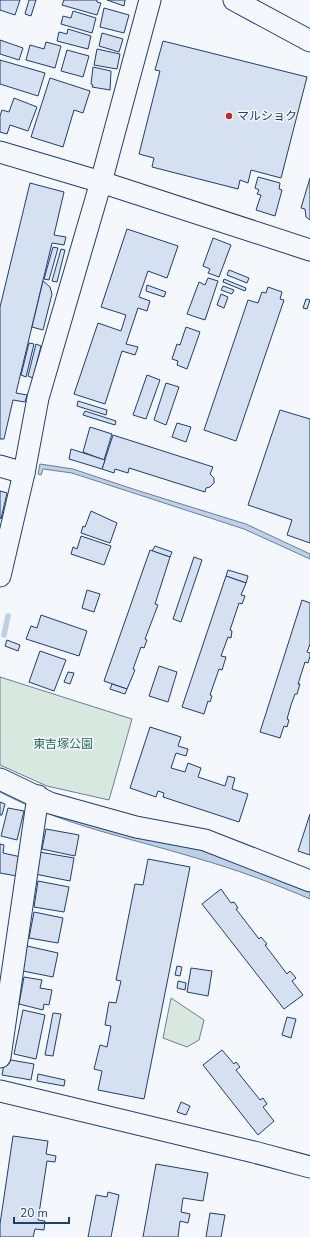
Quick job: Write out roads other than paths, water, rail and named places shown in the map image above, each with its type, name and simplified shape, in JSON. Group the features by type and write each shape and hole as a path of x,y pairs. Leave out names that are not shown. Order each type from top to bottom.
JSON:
{"street":[{"path":"0,576 24,473 38,398 101,182 150,0"},
{"path":"234,0 310,41"},
{"path":"0,152 101,182 310,250"},
{"path":"0,466 24,473"},
{"path":"0,779 37,800 136,827 205,840 310,881"},
{"path":"0,1057 37,800"},
{"path":"0,1091 254,1152 310,1167"}],"water":[{"path":"40,464 73,469 246,524 310,554 310,559 244,529 72,473 43,469 41,475 38,474"},
{"path":"0,781 202,843 310,885 310,899 225,867 96,830 48,814 0,792"}],"waterway":[{"path":"4,635 8,616"}],"place":[{"name":"マルショク","path":"229,116"}],"park label":[{"name":"東吉塚公園","path":"63,744"}]}
